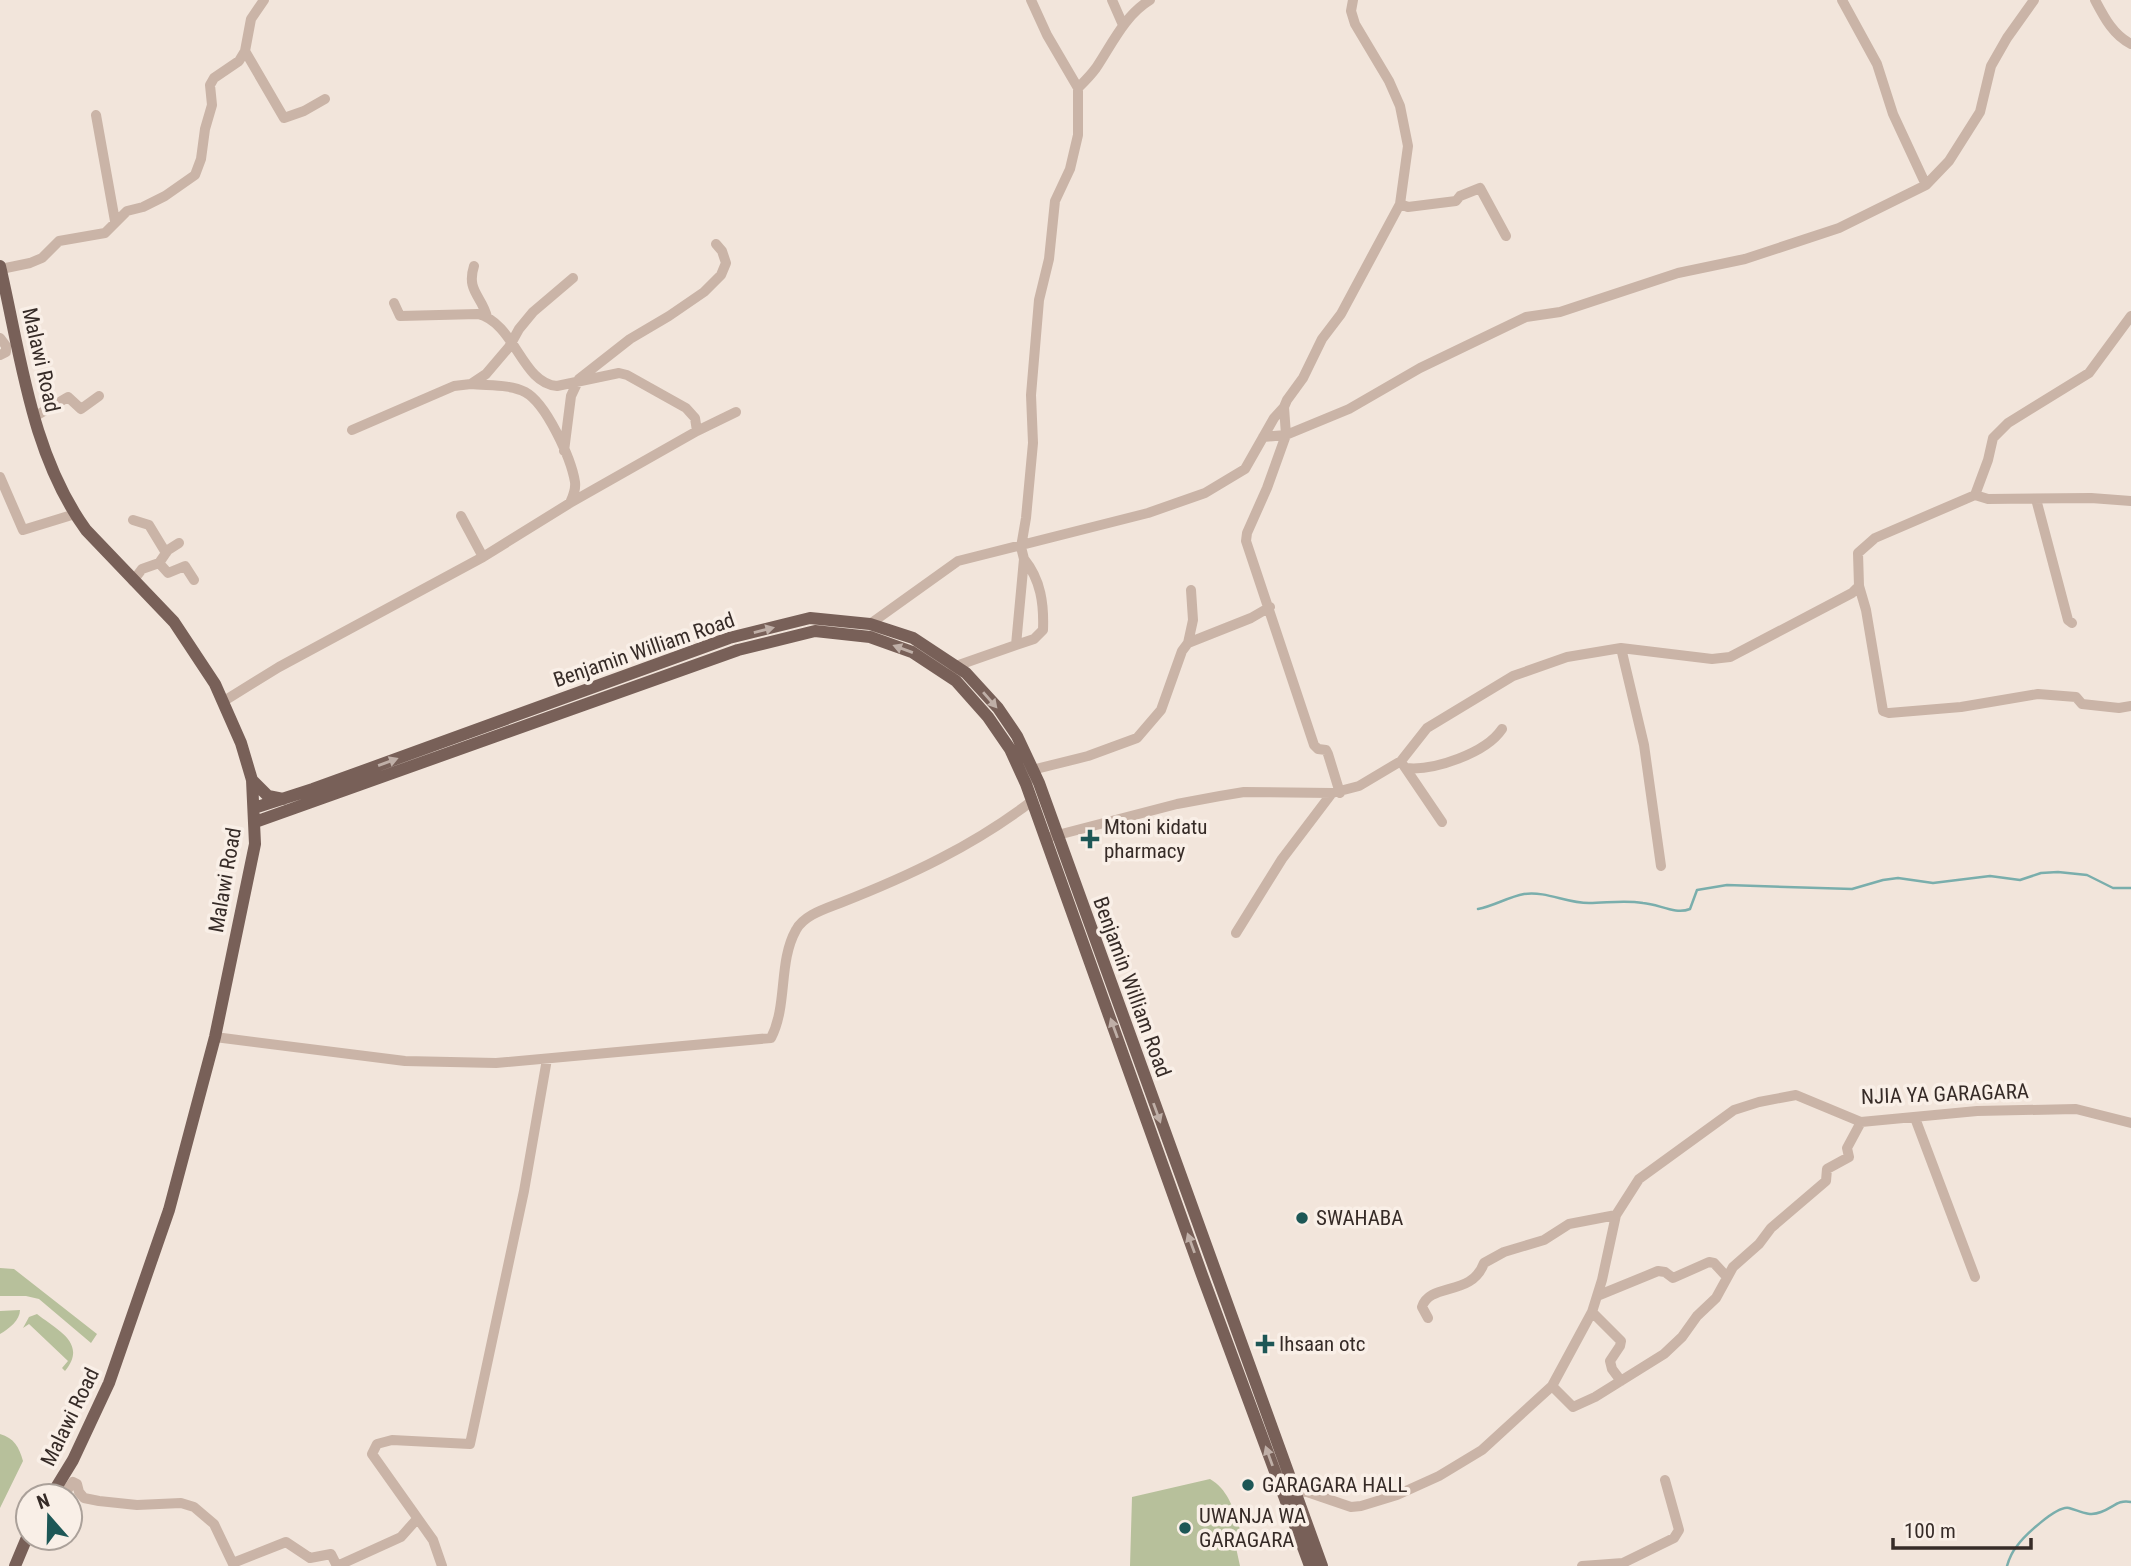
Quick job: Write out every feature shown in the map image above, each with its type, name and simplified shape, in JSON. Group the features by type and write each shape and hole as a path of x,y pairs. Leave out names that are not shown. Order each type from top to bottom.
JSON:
{"main road":[{"name":"Malawi Road","path":"0,268 34,417 51,467 75,514 173,622 188,641 224,701 252,780 255,822 255,844 215,1037 169,1210 117,1366 73,1460 60,1482"},
{"name":"Benjamin William Road","path":"255,822 290,804 729,638 810,618 870,624 913,638 952,671 1005,740 1051,836 1322,1566"},
{"name":"Benjamin William Road","path":"254,807 290,804 738,650 814,631 870,637 912,652 952,671 966,673 998,708 1017,736 1032,770 1051,836 1202,1275 1310,1566"},
{"path":"252,780 268,796 290,804 272,821 255,844"}],"street":[{"path":"0,268 42,258 59,241 105,233 127,211 165,197 195,175 212,106 211,85 215,78 239,61 245,51 251,19 264,0"},
{"path":"1016,645 1024,559 1021,547 1033,443 1031,395 1039,300 1049,259 1055,201 1075,154 1078,135 1077,88 1031,0"},
{"path":"1112,0 1123,25"},
{"path":"1077,88 1095,70 1123,25 1150,0"},
{"path":"870,624 952,564 1148,513 1205,493 1245,469 1271,424 1303,378 1322,339 1341,314 1400,204 1408,146 1400,106 1389,81 1355,24 1353,0"},
{"path":"1842,0 1877,64 1893,114 1926,185"},
{"path":"1263,437 1349,409 1420,368 1525,317 1560,312 1678,273 1745,259 1839,228 1926,185 1949,161 1980,112 1991,66 2034,0"},
{"path":"2095,0 2105,20 2122,39 2131,44"},
{"path":"245,51 284,118 304,111 324,99"},
{"path":"96,115 115,221"},
{"path":"1400,204 1408,207 1456,201 1462,195 1480,188 1506,236"},
{"path":"564,451 571,396 576,382 630,339 669,316 712,285 721,275 726,263 716,244"},
{"path":"474,266 471,281 487,317"},
{"path":"471,384 486,374 533,313 573,278"},
{"path":"394,303 400,316 478,314 487,317 495,322 512,342 543,383 557,386 619,373 627,375 686,408 695,418 697,431"},
{"path":"1975,495 1993,438 2008,423 2089,373 2131,316"},
{"path":"0,338 6,346 6,352 0,355"},
{"path":"352,430 454,386 471,384 516,388 526,392 551,419 575,482 570,503"},
{"path":"34,417 68,397 81,409 99,396"},
{"path":"1284,407 1286,430 1246,541 1314,745 1328,754 1336,793"},
{"path":"224,701 279,667 483,556 697,431 736,412"},
{"path":"1271,424 1286,430"},
{"path":"0,477 23,530 75,514"},
{"path":"2131,501 2091,498 1988,499 1975,495 1875,538 1858,553 1859,586 1866,610 1883,711 1889,713 1961,707 2038,694 2076,697 2082,704 2119,708 2131,706"},
{"path":"2036,499 2068,620 2072,623"},
{"path":"461,516 483,556"},
{"path":"133,520 149,525 166,553"},
{"path":"133,581 143,568 159,563 166,553 179,543"},
{"path":"952,671 1034,639 1043,630 1042,595 1031,568 1024,559"},
{"path":"159,563 168,573 185,566 194,579"},
{"path":"1051,836 1177,804 1244,792 1336,793 1359,786 1403,764 1427,728 1513,676 1567,657 1621,648 1712,659 1730,657 1844,599 1859,586"},
{"path":"1032,770 1088,756 1137,738 1161,710 1182,651 1188,643 1193,620 1191,590"},
{"path":"1188,643 1251,618 1269,607"},
{"path":"1621,648 1644,745 1661,866"},
{"path":"1403,764 1427,767 1462,755 1487,745 1502,729"},
{"path":"1403,764 1442,822"},
{"path":"1236,933 1282,859 1336,793"},
{"path":"215,1037 405,1061 467,1063 547,1059 771,1038 779,1014 791,939 801,922 955,852 1032,801"},
{"path":"442,1566 433,1540 372,1454 377,1444 392,1440 470,1444 524,1191 547,1059"},
{"name":"NJIA YA GARAGARA","path":"1295,1491 1307,1492 1355,1507 1398,1495 1439,1476 1482,1451 1552,1386 1592,1312 1616,1215 1639,1179 1734,1110 1796,1095 1861,1122 1977,1111 2076,1109 2131,1123"},
{"path":"1915,1118 1975,1277"},
{"path":"1552,1386 1573,1407 1595,1397 1664,1354 1716,1298 1733,1267 1759,1244 1771,1228 1826,1181 1827,1169 1849,1157 1847,1148 1861,1122"},
{"path":"1428,1318 1422,1307 1424,1301 1448,1288 1468,1284 1482,1271 1483,1263 1544,1240 1569,1224 1616,1215"},
{"path":"1597,1296 1658,1271 1673,1278 1709,1262 1714,1263 1727,1277"},
{"path":"1592,1312 1621,1341 1610,1361 1620,1381"},
{"path":"1582,1566 1623,1563 1674,1538 1679,1530 1665,1480"},
{"path":"84,1498 137,1505 186,1504 214,1524 233,1565 286,1542 310,1558 331,1554 337,1566 401,1537 417,1519"}],"green space":[{"path":"0,1268 14,1269 97,1334 91,1343 39,1299 0,1296"},
{"path":"20,1310 13,1324 0,1334 0,1311"},
{"path":"37,1314 61,1332 72,1345 71,1361 65,1371 62,1368 68,1361 29,1324 23,1328 29,1317"},
{"path":"0,1434 15,1444 23,1461 0,1508"},
{"name":"UWANJA WA GARAGARA","path":"1210,1479 1223,1490 1235,1514 1243,1540 1235,1543 1240,1566 1130,1566 1132,1497"}],"waterway":[{"path":"1478,909 1518,895 1532,894 1589,903 1636,902 1684,911 1690,909 1697,890 1727,885 1852,889 1898,878 1933,883 1990,876 2020,880 2041,873 2058,872 2087,875 2113,888 2131,888"},
{"path":"2007,1566 2021,1541 2057,1511 2069,1508 2092,1514 2119,1503 2131,1502"}],"place":[{"name":"Mtoni kidatu pharmacy","path":"1090,839"},
{"name":"SWAHABA","path":"1302,1218"},
{"name":"Ihsaan otc","path":"1265,1344"},
{"name":"GARAGARA HALL","path":"1248,1485"},
{"name":"UWANJA WA GARAGARA","path":"1185,1528"}]}
